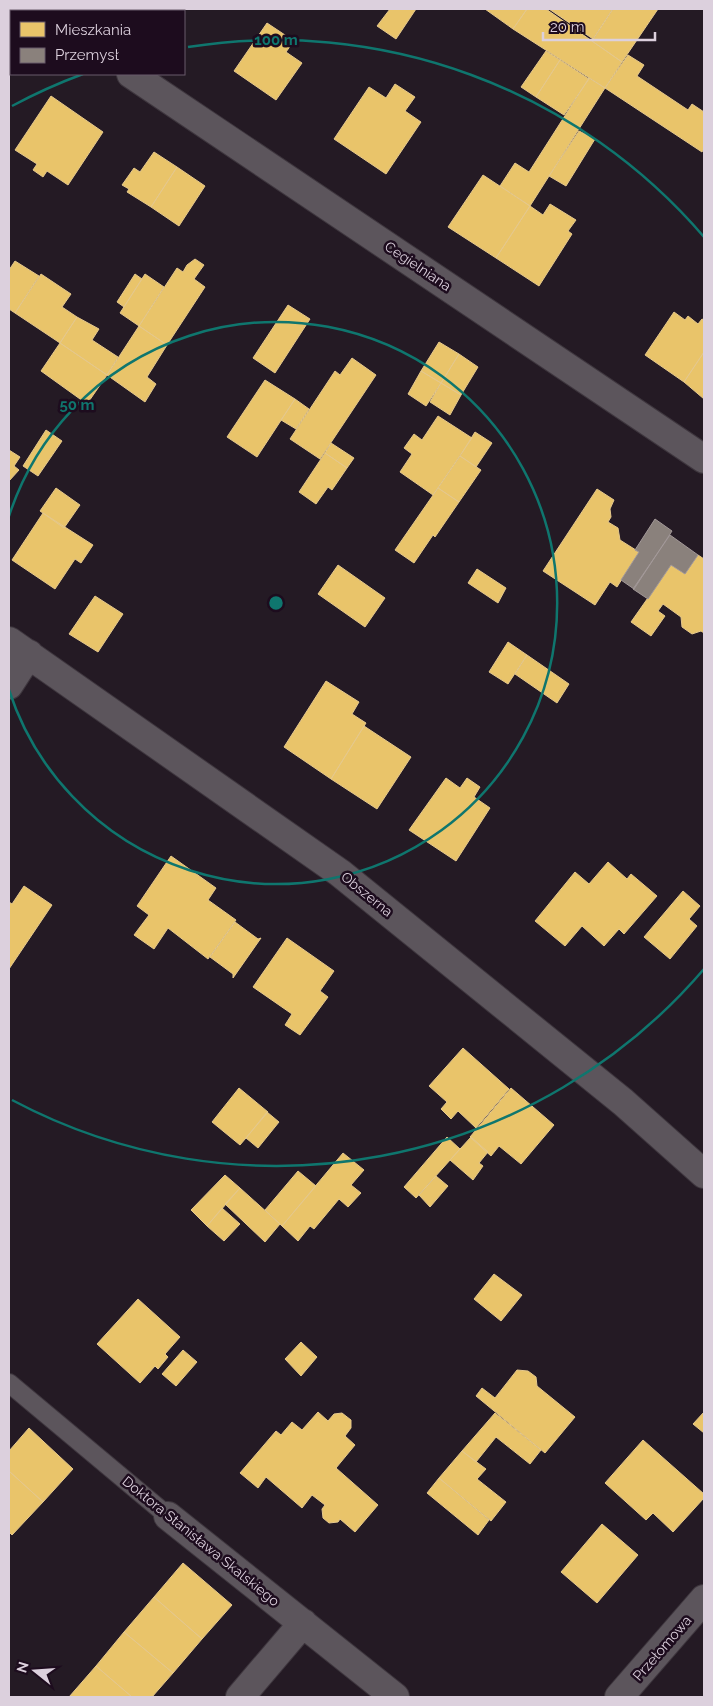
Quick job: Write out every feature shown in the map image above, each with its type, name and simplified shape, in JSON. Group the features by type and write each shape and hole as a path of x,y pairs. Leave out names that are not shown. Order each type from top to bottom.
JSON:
{"street":[{"name":"Cegielniana","path":"132,75 704,459"},
{"path":"9,685 19,647"},
{"name":"Obszerna","path":"19,647 340,872 623,1102 704,1174"},
{"name":"Doktora Stanisława Skalskiego","path":"168,1516 395,1697"},
{"name":"Przełomowa","path":"619,1697 704,1599"},
{"path":"240,1697 303,1623"}],"lane":[{"name":"Doktora Stanisława Skalskiego","path":"9,1383 168,1516"}],"building: Mieszkania":[{"path":"390,9 416,9 396,39 377,26"},
{"path":"485,9 527,9 513,29"},
{"path":"527,9 546,9 622,62 605,88 513,29"},
{"path":"549,9 611,9 612,10 593,39"},
{"path":"613,9 658,9 622,62 592,41"},
{"path":"267,23 294,41 286,52 302,63 276,100 234,71"},
{"path":"546,51 560,60 536,97 521,87"},
{"path":"628,55 644,65 637,76 688,110 692,104 704,112 704,148 702,152 605,88"},
{"path":"560,60 589,79 564,115 536,97"},
{"path":"589,78 605,88 530,206 500,186 515,163 529,172"},
{"path":"395,84 415,97 405,111 421,122 386,174 334,139 369,87 386,98"},
{"path":"51,96 103,132 68,185 47,171 43,177 33,170 37,164 15,150"},
{"path":"579,131 595,139 566,186 549,176"},
{"path":"154,152 177,167 151,207 127,192 129,189 122,185 134,168 140,172"},
{"path":"177,167 205,186 179,226 151,207"},
{"path":"483,175 530,206 496,258 448,227"},
{"path":"550,204 576,220 568,231 572,234 539,286 496,258 530,206 543,215"},
{"path":"195,259 204,265 194,279 205,287 167,345 139,326 177,268 183,272 187,265"},
{"path":"15,261 39,276 15,313 9,309 9,270"},
{"path":"41,274 71,294 62,307 77,317 60,343 15,313"},
{"path":"135,274 142,279 124,307 117,302"},
{"path":"145,274 164,287 139,326 120,313"},
{"path":"288,305 310,319 275,373 253,358"},
{"path":"674,312 685,320 688,316 698,324 702,319 704,320 704,352 684,382 645,355"},
{"path":"77,317 99,329 92,340 118,357 107,375 60,343"},
{"path":"139,326 167,345 147,377 156,384 145,402 107,375"},
{"path":"439,342 459,354 441,383 421,371"},
{"path":"60,343 107,375 87,404 41,371"},
{"path":"704,352 704,399 684,382"},
{"path":"459,354 478,367 461,395 441,383"},
{"path":"352,358 376,375 320,459 290,439 335,371 340,375"},
{"path":"421,371 441,383 426,406 408,394"},
{"path":"265,380 295,399 257,457 227,437"},
{"path":"441,383 461,395 450,415 430,402"},
{"path":"295,399 309,409 296,429 281,420"},
{"path":"438,416 472,438 433,495 400,472 412,454 404,448 414,434 422,440"},
{"path":"46,430 62,441 38,476 23,466"},
{"path":"475,432 492,443 476,467 460,456"},
{"path":"331,443 354,458 347,468 325,453"},
{"path":"9,450 20,457 14,466 19,470 9,481"},
{"path":"325,453 347,468 332,490 328,487 316,504 299,492"},
{"path":"460,456 481,470 459,502 438,488"},
{"path":"56,488 80,505 64,528 40,511"},
{"path":"438,488 459,502 414,563 395,550"},
{"path":"597,489 614,500 610,509 611,517 608,522 618,528 620,540 639,552 617,587 610,582 595,605 543,571"},
{"path":"43,513 93,545 81,563 75,559 55,589 12,560"},
{"path":"698,555 704,559 704,633 701,631 692,634 682,627 681,617 663,604 658,611 665,616 651,636 631,622 671,565 685,574"},
{"path":"338,565 385,598 365,627 318,594"},
{"path":"477,569 506,588 498,603 468,583"},
{"path":"95,596 123,614 98,652 69,634"},
{"path":"508,642 527,655 508,684 489,672"},
{"path":"527,655 569,684 557,703 515,674"},
{"path":"326,681 359,702 352,714 366,723 331,779 284,747"},
{"path":"364,726 411,757 377,809 331,779"},
{"path":"446,778 460,788 467,778 480,787 474,797 490,808 456,861 409,830"},
{"path":"171,856 216,888 208,900 236,920 208,959 168,928 154,949 134,935 149,915 137,906"},
{"path":"608,862 627,879 631,874 657,896 624,934 619,929 604,946 582,926 565,946 535,921 575,872 589,884"},
{"path":"24,886 52,905 9,969 9,902 12,904"},
{"path":"683,891 700,906 689,919 697,926 670,959 644,937"},
{"path":"235,922 258,939 261,938 233,978 233,974 210,957"},
{"path":"287,938 334,971 320,991 328,997 300,1035 285,1025 292,1014 253,987"},
{"path":"463,1048 509,1089 476,1128 458,1111 451,1119 441,1109 447,1102 429,1086"},
{"path":"239,1088 268,1112 240,1145 212,1122"},
{"path":"511,1088 554,1125 521,1164 499,1146 491,1156 470,1137"},
{"path":"267,1112 279,1122 258,1148 246,1138"},
{"path":"447,1137 460,1149 416,1198 404,1187"},
{"path":"471,1137 488,1152 479,1163 483,1166 473,1180 450,1160"},
{"path":"343,1153 364,1170 351,1185 361,1193 348,1207 339,1199 314,1229 310,1226 298,1241 282,1226"},
{"path":"298,1171 316,1186 282,1226 265,1210"},
{"path":"225,1175 240,1188 207,1226 191,1210"},
{"path":"436,1176 448,1186 430,1207 419,1195"},
{"path":"240,1188 280,1224 265,1242 225,1204"},
{"path":"222,1208 240,1224 224,1241 207,1226"},
{"path":"494,1274 522,1295 501,1321 474,1299"},
{"path":"138,1299 180,1337 165,1354 168,1357 158,1369 155,1366 140,1383 97,1344"},
{"path":"301,1342 317,1357 301,1376 285,1359"},
{"path":"183,1350 197,1362 176,1386 162,1374"},
{"path":"517,1370 528,1371 536,1377 537,1386 575,1417 545,1453 476,1396 482,1388 495,1398"},
{"path":"318,1412 328,1421 334,1414 342,1413 351,1420 351,1428 345,1436 355,1445 336,1468 378,1505 355,1532 340,1519 338,1522 329,1523 323,1518 322,1509 325,1505 312,1495 302,1508 266,1477 258,1488 240,1473 276,1431 281,1435 292,1422 302,1430"},
{"path":"704,1412 704,1433 693,1424"},
{"path":"495,1413 541,1450 530,1464 496,1437 476,1462 462,1451"},
{"path":"29,1428 73,1469 43,1502 9,1471 9,1451"},
{"path":"643,1440 704,1494 704,1498 673,1532 653,1513 646,1520 605,1483"},
{"path":"462,1451 486,1469 477,1479 506,1502 491,1521 439,1478"},
{"path":"9,1471 43,1502 12,1535 9,1532"},
{"path":"439,1478 489,1520 478,1535 427,1493"},
{"path":"602,1524 638,1555 597,1603 561,1572"},
{"path":"183,1563 232,1605 202,1639 154,1597"},
{"path":"154,1597 202,1639 173,1673 124,1632"},
{"path":"124,1632 173,1673 152,1697 132,1697 96,1666"},
{"path":"96,1666 132,1697 69,1697"}],"building: Przemysł":[{"path":"655,519 672,531 634,589 621,580 639,552 635,550"},
{"path":"670,535 698,555 685,574 671,565 648,599 633,589"}]}
